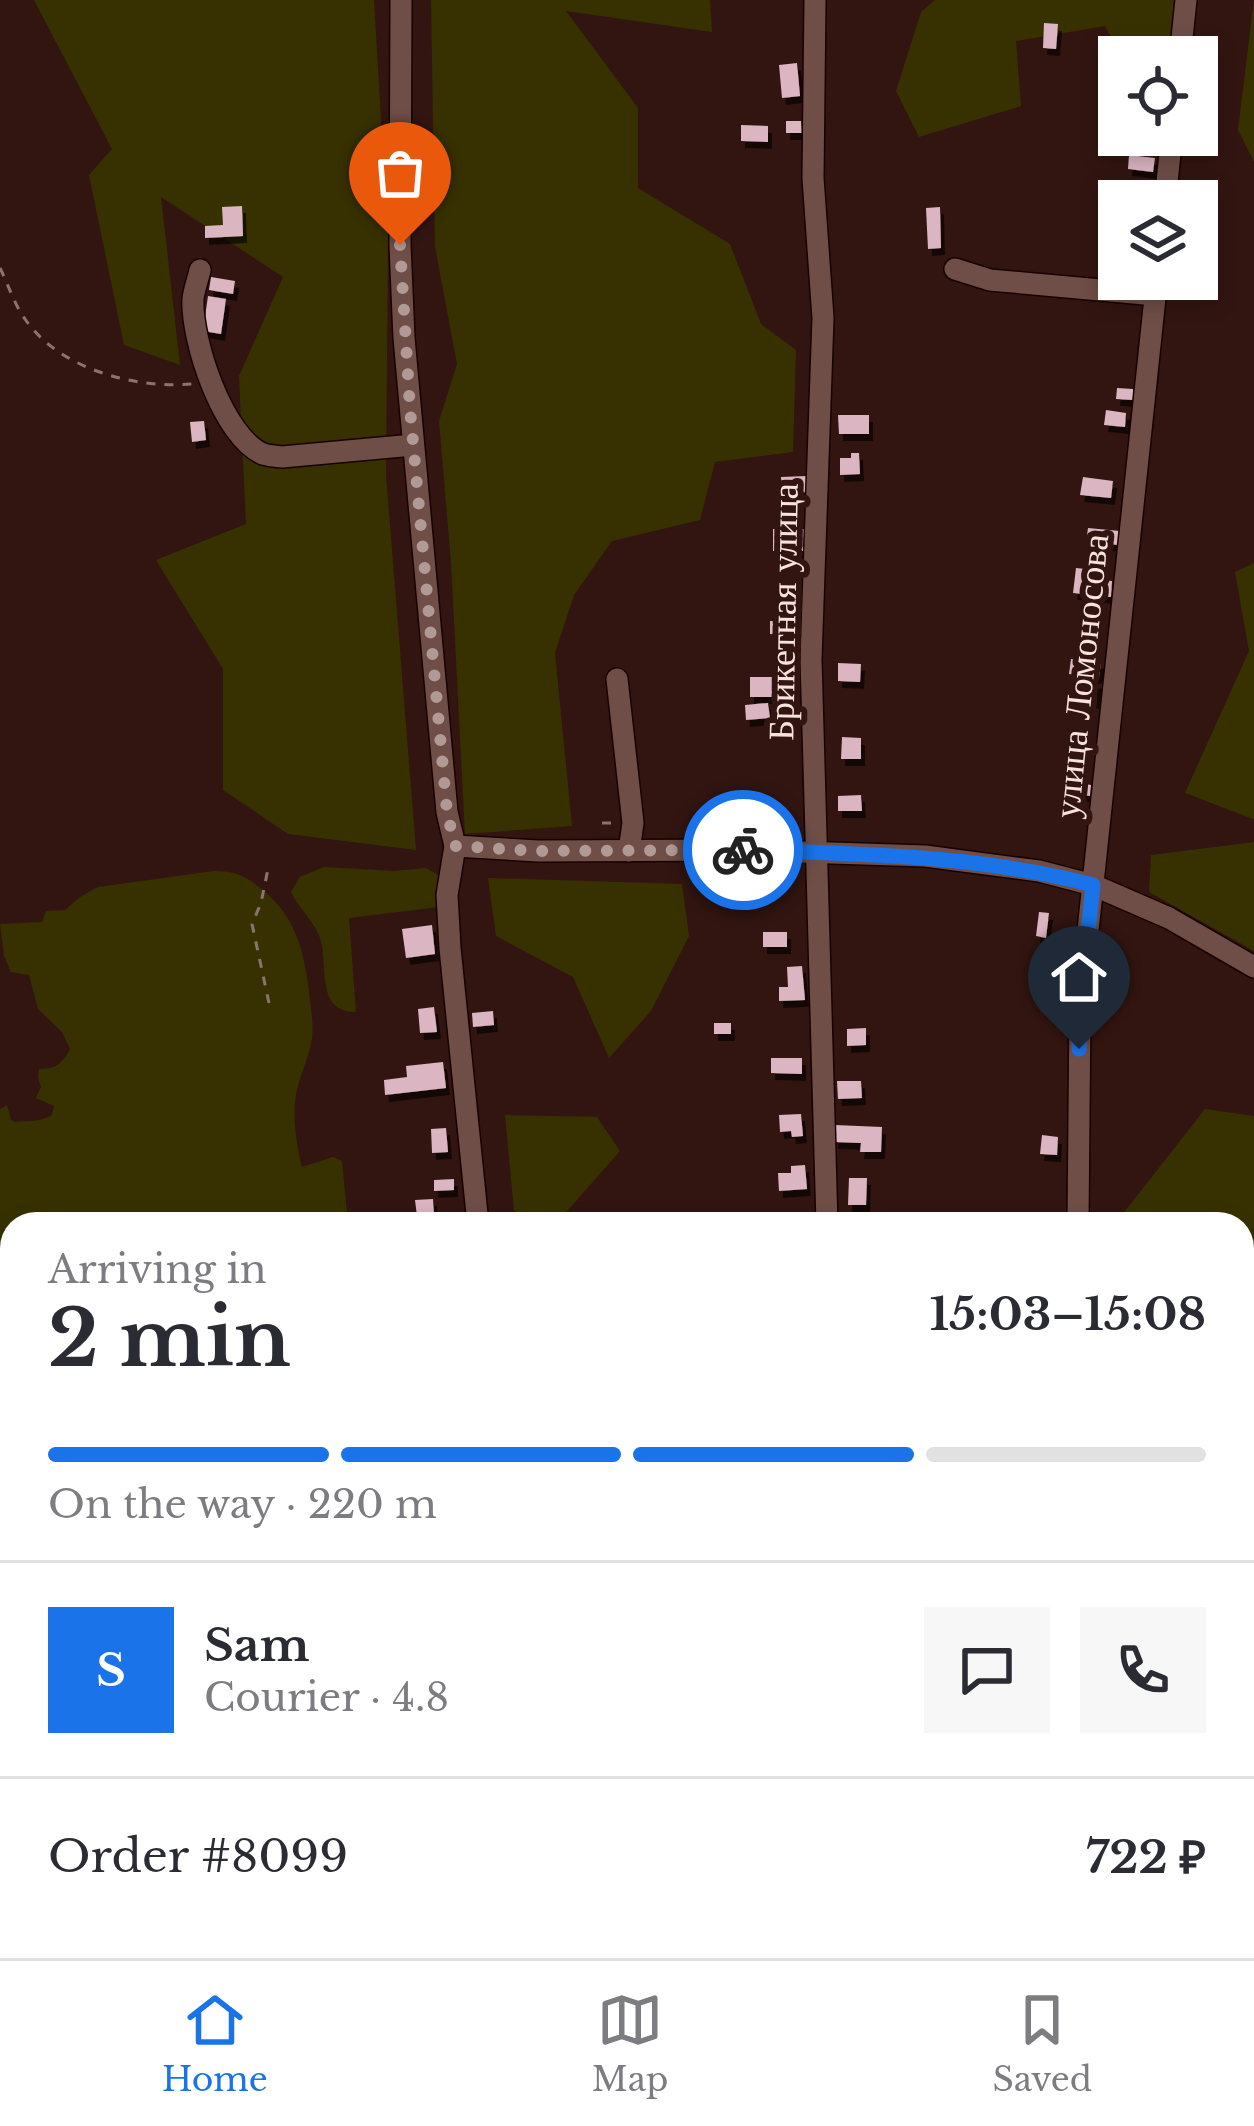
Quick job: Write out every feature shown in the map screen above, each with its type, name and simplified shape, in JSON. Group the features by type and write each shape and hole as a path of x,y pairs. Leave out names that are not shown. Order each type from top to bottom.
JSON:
{"street":[{"path":"401,0 400,245 413,445 447,812 455,846 448,895 450,948 477,1212"},
{"name":"Брикетная улица","path":"815,0 814,178 823,318 811,658 827,1212"},
{"path":"1182,36 1186,0"},
{"path":"955,269 990,280 1098,285"},
{"path":"200,271 193,297 198,346 210,383 240,436 262,453 282,457 413,445"},
{"name":"улица Ломоносова","path":"1078,1212 1080,1006 1155,300"},
{"path":"617,679 633,823 629,851"},
{"path":"455,846 925,856 994,864 1093,885 1169,918 1254,967"}],"path":[{"path":"0,268 25,319 49,345 86,367 166,386 210,383"},
{"path":"268,1003 252,924 269,864"}],"shaded area":[{"path":"34,0 374,0 388,241 386,475 416,850 288,834 223,790 223,669 156,560 246,524 239,376 283,277 161,197 180,365 124,345 89,175 112,149"},
{"path":"431,0 710,0 712,32 566,11 638,108 638,188 730,244 761,324 796,350 793,452 715,462 700,520 612,541 574,595 555,653 572,826 465,834 439,421 457,364 435,246"},
{"path":"935,0 1174,0 1171,36 1110,36 1105,26 1016,41 1021,106 919,137 896,91 921,12"},
{"path":"1254,0 1254,162 1238,130"},
{"path":"1254,563 1253,819 1185,793 1249,651 1235,572"},
{"path":"1254,842 1254,951 1149,892 1151,855"},
{"path":"324,867 426,868 438,875 439,907 349,918 356,1012 342,1010 328,994 322,944 291,892 300,877"},
{"path":"214,871 247,879 284,912 301,949 313,1026 295,1102 302,1167 333,1157 342,1161 347,1212 0,1212 0,1109 7,1105 15,1122 52,1115 54,1106 36,1098 41,1087 39,1069 58,1065 70,1049 62,1032 38,1009 29,975 11,972 0,924 42,922 46,911 65,910 98,887"},
{"path":"488,878 682,884 689,936 651,1011 609,1058 573,977 496,936"},
{"path":"1205,1109 1254,1116 1254,1212 1124,1212"},
{"path":"505,1115 597,1117 620,1151 566,1212 514,1210"}],"building":[{"path":"1044,23 1058,24 1056,49 1043,48"},
{"path":"797,63 800,96 782,98 779,65"},
{"path":"786,121 801,121 802,133 786,133"},
{"path":"741,125 768,126 768,142 741,141"},
{"path":"1129,156 1155,158 1153,172 1128,169"},
{"path":"242,206 243,236 205,238 205,226 223,225 222,207"},
{"path":"940,207 941,248 928,249 926,208"},
{"path":"211,277 235,281 233,294 209,290"},
{"path":"208,296 226,299 221,334 203,331"},
{"path":"1117,388 1133,389 1133,400 1116,399"},
{"path":"1106,410 1126,413 1125,427 1104,425"},
{"path":"838,415 869,415 869,434 839,434"},
{"path":"204,421 206,440 192,442 190,422"},
{"path":"851,453 859,453 860,474 840,475 840,458 851,458"},
{"path":"807,476 808,492 782,493 781,477"},
{"path":"1083,477 1113,481 1111,498 1080,495"},
{"path":"1088,528 1120,531 1118,545 1086,542"},
{"path":"773,529 805,529 805,551 773,551"},
{"path":"1076,568 1104,571 1103,580 1112,581 1111,597 1073,593"},
{"path":"800,618 800,636 770,634 770,621"},
{"path":"1071,659 1101,662 1099,677 1069,674"},
{"path":"838,663 861,664 860,682 838,681"},
{"path":"750,677 792,677 792,697 750,697"},
{"path":"1080,679 1098,682 1095,702 1076,698"},
{"path":"768,703 770,718 746,720 745,705"},
{"path":"842,737 861,738 861,759 841,759"},
{"path":"1074,782 1091,785 1090,796 1073,793"},
{"path":"861,795 862,811 838,811 838,796"},
{"path":"1039,912 1049,913 1046,938 1036,936"},
{"path":"432,925 435,954 406,958 402,929"},
{"path":"763,932 787,932 787,947 763,947"},
{"path":"802,966 805,1000 779,1001 779,987 788,987 787,967"},
{"path":"434,1007 437,1032 420,1033 418,1009"},
{"path":"493,1011 494,1025 473,1027 472,1013"},
{"path":"714,1023 731,1023 731,1034 714,1034"},
{"path":"866,1028 866,1045 847,1046 847,1029"},
{"path":"771,1058 802,1058 802,1074 771,1073"},
{"path":"443,1062 446,1088 385,1095 384,1080 407,1077 406,1066"},
{"path":"837,1081 861,1081 862,1098 838,1099"},
{"path":"801,1114 803,1136 780,1132 779,1115"},
{"path":"835,1125 882,1127 881,1152 860,1152 861,1143 834,1142"},
{"path":"446,1128 448,1152 432,1153 431,1129"},
{"path":"1042,1135 1058,1137 1057,1155 1040,1154"},
{"path":"805,1165 807,1189 779,1191 778,1173 791,1173 791,1166"},
{"path":"849,1178 867,1178 866,1205 848,1205"},
{"path":"454,1179 454,1190 434,1191 434,1180"},
{"path":"433,1199 434,1212 416,1212 415,1200"}],"way so far":[{"path":"400,245 410,409 447,812 455,846 538,851 743,850"}],"route":[{"path":"743,850 925,856 1040,871 1093,885 1079,1049"}]}
